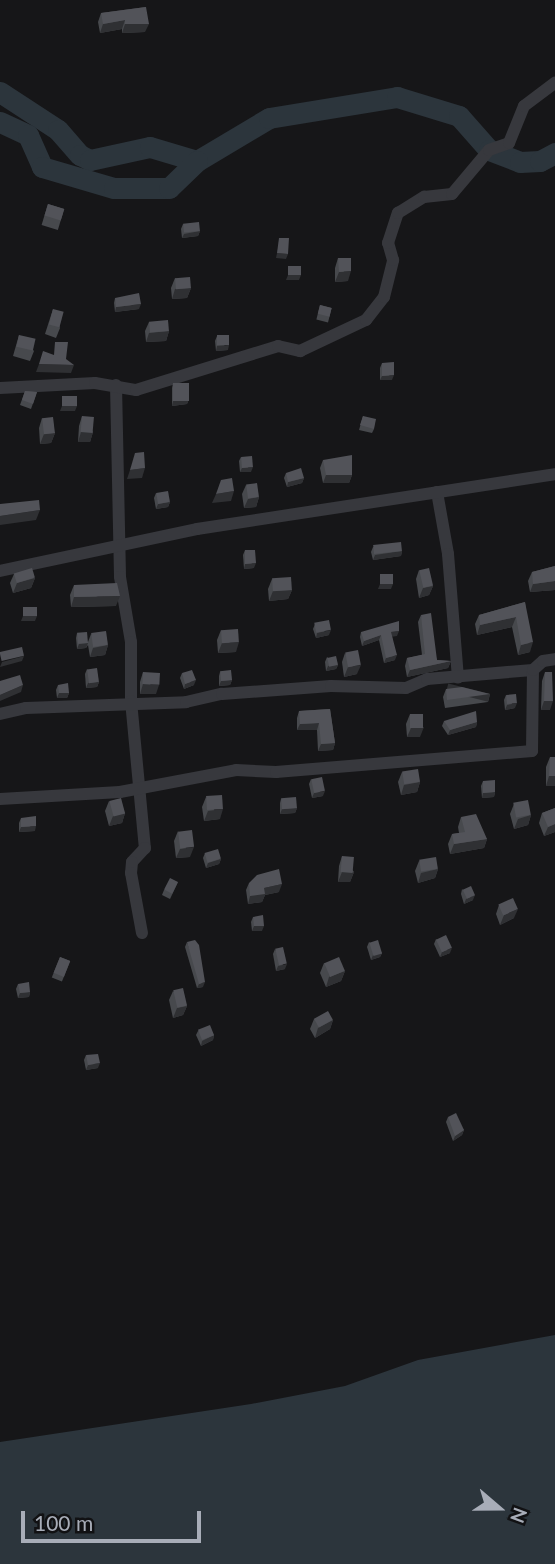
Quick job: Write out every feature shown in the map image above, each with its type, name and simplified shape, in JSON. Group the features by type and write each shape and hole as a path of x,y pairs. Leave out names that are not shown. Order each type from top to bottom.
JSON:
{"street":[{"path":"0,388 116,385 136,390 278,346 300,351 366,320 384,297 393,260 388,243 398,213 424,197 452,194 489,150 509,143 524,106 555,83"},
{"path":"116,385 119,543 131,642 131,701 144,851 132,862 131,873 142,933"},
{"path":"0,571 119,543 555,474"},
{"path":"437,492 447,554 458,678"},
{"path":"0,715 26,708 131,701 186,702 222,694 331,686 405,688 428,679 533,670 543,661 555,659"},
{"path":"0,799 139,786 236,770 276,772 532,751 533,670"}],"shaded area":[{"path":"555,1335 555,1564 0,1564 0,1442 251,1404 345,1386 418,1360"}],"building":[{"path":"146,7 149,24 125,24 125,20 103,24 101,13"},
{"path":"48,204 64,209 61,220 44,215"},
{"path":"199,222 200,231 184,233 183,224"},
{"path":"279,238 289,238 288,254 277,253"},
{"path":"338,258 351,258 351,271 339,272"},
{"path":"288,266 301,266 301,275 288,275"},
{"path":"190,277 191,288 176,289 175,278"},
{"path":"139,293 141,304 116,307 115,298"},
{"path":"320,305 332,308 329,317 318,314"},
{"path":"53,309 64,312 59,327 49,324"},
{"path":"168,320 169,331 150,333 149,322"},
{"path":"19,335 36,339 33,351 16,347"},
{"path":"217,335 229,335 229,345 217,345"},
{"path":"55,342 68,342 66,359 74,365 39,364 43,351 54,355"},
{"path":"394,362 394,375 382,376 382,363"},
{"path":"173,383 189,383 189,401 173,401"},
{"path":"25,391 37,392 33,404 22,400"},
{"path":"62,396 77,396 77,406 62,406"},
{"path":"82,416 94,417 93,433 81,432"},
{"path":"363,416 376,419 374,429 360,425"},
{"path":"53,417 55,433 44,434 42,418"},
{"path":"144,452 145,468 130,470 135,453"},
{"path":"352,455 352,475 326,475 323,460"},
{"path":"252,456 253,467 242,468 241,457"},
{"path":"301,468 304,478 288,482 286,473"},
{"path":"232,478 234,491 216,494 221,480"},
{"path":"257,483 259,497 248,498 246,485"},
{"path":"168,491 170,502 158,504 156,493"},
{"path":"39,500 40,510 0,516 0,504"},
{"path":"401,542 402,551 374,554 373,545"},
{"path":"245,550 255,550 256,563 245,564"},
{"path":"555,566 555,581 533,584 532,572"},
{"path":"32,568 35,578 17,583 14,574"},
{"path":"429,568 433,586 423,588 419,570"},
{"path":"380,574 393,574 393,584 380,584"},
{"path":"291,577 292,590 273,591 272,578"},
{"path":"117,583 120,596 74,597 74,585"},
{"path":"525,602 533,642 521,645 516,617 480,625 479,615"},
{"path":"23,607 37,607 37,616 23,616"},
{"path":"431,613 437,660 451,661 410,670 407,658 425,654 421,615"},
{"path":"329,620 331,630 316,633 314,623"},
{"path":"399,621 399,631 391,632 397,655 386,658 381,635 364,641 361,632"},
{"path":"238,629 239,642 222,643 221,630"},
{"path":"106,631 108,645 93,647 91,633"},
{"path":"87,632 88,643 78,644 77,633"},
{"path":"22,647 24,656 2,661 0,652"},
{"path":"358,650 361,665 348,667 345,652"},
{"path":"336,656 338,665 329,667 327,658"},
{"path":"97,668 99,682 89,683 87,669"},
{"path":"192,670 196,680 185,684 182,673"},
{"path":"231,670 232,680 221,681 220,671"},
{"path":"143,672 160,673 159,685 142,684"},
{"path":"545,672 552,672 553,701 544,701"},
{"path":"20,675 23,685 0,695 0,681"},
{"path":"68,683 69,693 59,693 58,685"},
{"path":"462,687 490,694 447,700 446,689"},
{"path":"516,694 517,703 507,704 506,695"},
{"path":"330,709 335,743 321,744 319,723 300,724 299,711"},
{"path":"476,711 477,722 450,730 444,721"},
{"path":"410,714 423,714 423,728 410,728"},
{"path":"550,757 555,757 555,776 549,776"},
{"path":"418,769 420,782 404,784 402,772"},
{"path":"322,777 325,791 314,793 311,779"},
{"path":"495,780 495,792 483,793 483,781"},
{"path":"222,795 223,809 207,810 206,796"},
{"path":"296,797 297,808 282,809 281,798"},
{"path":"121,798 125,813 114,817 109,801"},
{"path":"528,800 531,815 516,818 513,803"},
{"path":"555,808 555,824 548,827 542,813"},
{"path":"476,814 487,839 454,844 452,834 465,832 461,817"},
{"path":"36,816 36,826 21,827 21,818"},
{"path":"192,830 194,847 180,849 178,832"},
{"path":"218,849 221,859 208,863 205,853"},
{"path":"342,856 354,857 353,873 341,872"},
{"path":"436,857 438,869 421,872 419,860"},
{"path":"279,869 282,884 264,888 265,894 250,896 249,883 257,875"},
{"path":"170,878 178,882 172,894 164,890"},
{"path":"471,886 475,895 467,899 463,890"},
{"path":"513,898 518,909 503,915 498,905"},
{"path":"263,915 264,926 254,926 253,917"},
{"path":"446,935 452,948 442,952 436,940"},
{"path":"195,940 199,945 205,982 199,984 187,942"},
{"path":"378,940 382,953 373,956 369,943"},
{"path":"283,947 287,964 279,965 275,949"},
{"path":"60,957 70,961 64,977 54,973"},
{"path":"339,957 345,971 330,977 324,963"},
{"path":"29,982 30,992 20,993 18,984"},
{"path":"183,988 187,1006 177,1008 173,990"},
{"path":"328,1011 333,1020 319,1028 314,1019"},
{"path":"210,1025 214,1035 202,1040 198,1030"},
{"path":"98,1054 100,1063 88,1065 86,1055"},
{"path":"456,1113 464,1130 455,1136 448,1117"}],"waterway":[{"path":"0,92 58,130 80,155 90,160 150,147 197,161 269,118 397,97 459,116 489,150 520,162 540,161 555,153"},
{"path":"0,122 28,135 42,167 114,188 169,188 197,161"}]}
